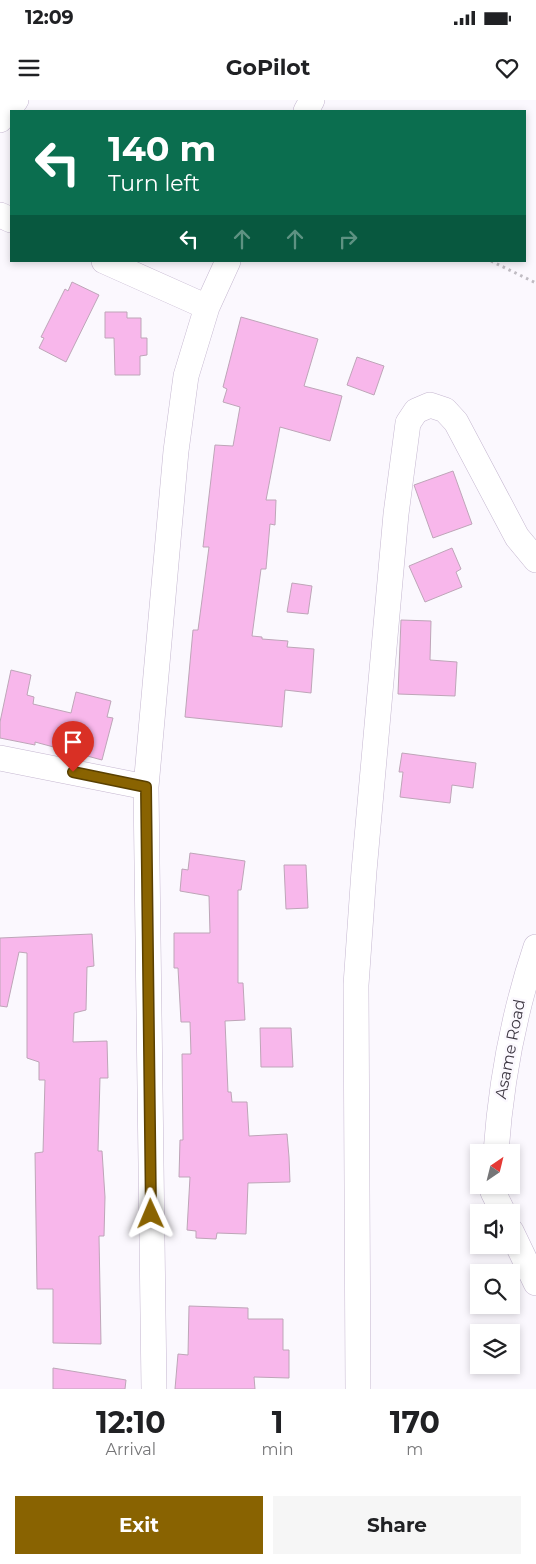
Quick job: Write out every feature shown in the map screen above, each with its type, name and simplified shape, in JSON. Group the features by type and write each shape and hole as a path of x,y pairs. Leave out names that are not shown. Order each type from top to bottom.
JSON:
{"street":[{"path":"0,120 16,100"},
{"path":"106,262 207,307"},
{"path":"154,1389 146,787 176,451 186,376 207,307 228,262"},
{"path":"358,1389 356,1329 356,985 364,872 396,514 408,423 416,411 430,405 445,410 456,422 517,537 536,560"},
{"path":"0,758 146,787"},
{"name":"Asame Road","path":"497,1144 500,1100 510,1038 522,990 536,947"},
{"path":"520,1250 536,1283"}],"path":[{"path":"493,262 536,283"}],"building":[{"path":"72,282 99,295 66,362 39,348 44,338 41,337 65,289 68,291"},
{"path":"105,312 127,312 127,318 141,318 141,338 147,338 147,355 140,356 140,375 115,375 114,338 105,338"},
{"path":"241,317 318,339 304,386 342,396 330,441 280,427 266,500 276,500 275,525 270,524 266,569 261,569 252,636 262,637 262,639 288,641 287,647 314,649 311,693 285,690 282,727 185,717 193,630 198,630 209,547 203,547 215,445 233,446 240,407 223,402 227,389 223,387"},
{"path":"357,357 384,366 374,395 347,385"},
{"path":"453,471 472,524 433,538 414,485"},
{"path":"452,548 461,569 456,572 462,587 425,602 409,566"},
{"path":"292,583 312,586 308,614 287,612"},
{"path":"401,620 431,621 430,660 457,662 455,696 398,694"},
{"path":"11,670 31,675 27,695 34,697 33,704 71,713 76,692 111,701 107,717 113,718 102,760 35,742 35,745 0,738 0,722"},
{"path":"402,753 476,763 473,788 452,785 450,803 400,797 403,772 399,772"},
{"path":"190,853 245,861 241,890 238,890 238,983 243,983 245,1020 225,1021 228,1092 231,1092 232,1102 247,1102 249,1136 287,1134 289,1157 290,1182 248,1183 246,1234 217,1233 216,1239 196,1238 196,1231 187,1230 190,1177 179,1177 180,1140 183,1140 182,1054 191,1054 190,1022 181,1022 178,968 174,968 174,933 210,933 209,896 180,891 182,869 188,870"},
{"path":"284,865 306,865 308,908 286,909"},
{"path":"92,934 94,966 87,967 86,1010 74,1013 73,1042 107,1041 108,1078 100,1078 98,1151 102,1151 105,1197 104,1236 99,1236 101,1344 53,1343 53,1289 37,1289 35,1153 43,1152 45,1080 39,1080 39,1062 27,1058 27,953 19,952 7,1007 0,1006 0,938"},
{"path":"260,1028 291,1028 293,1067 261,1067"},
{"path":"189,1306 248,1308 248,1319 283,1319 283,1350 289,1350 289,1378 254,1377 255,1389 175,1389 178,1354 188,1355"},
{"path":"53,1368 126,1380 125,1389 53,1389"}],"route":[{"path":"73,772 146,787 151,1214"}]}
